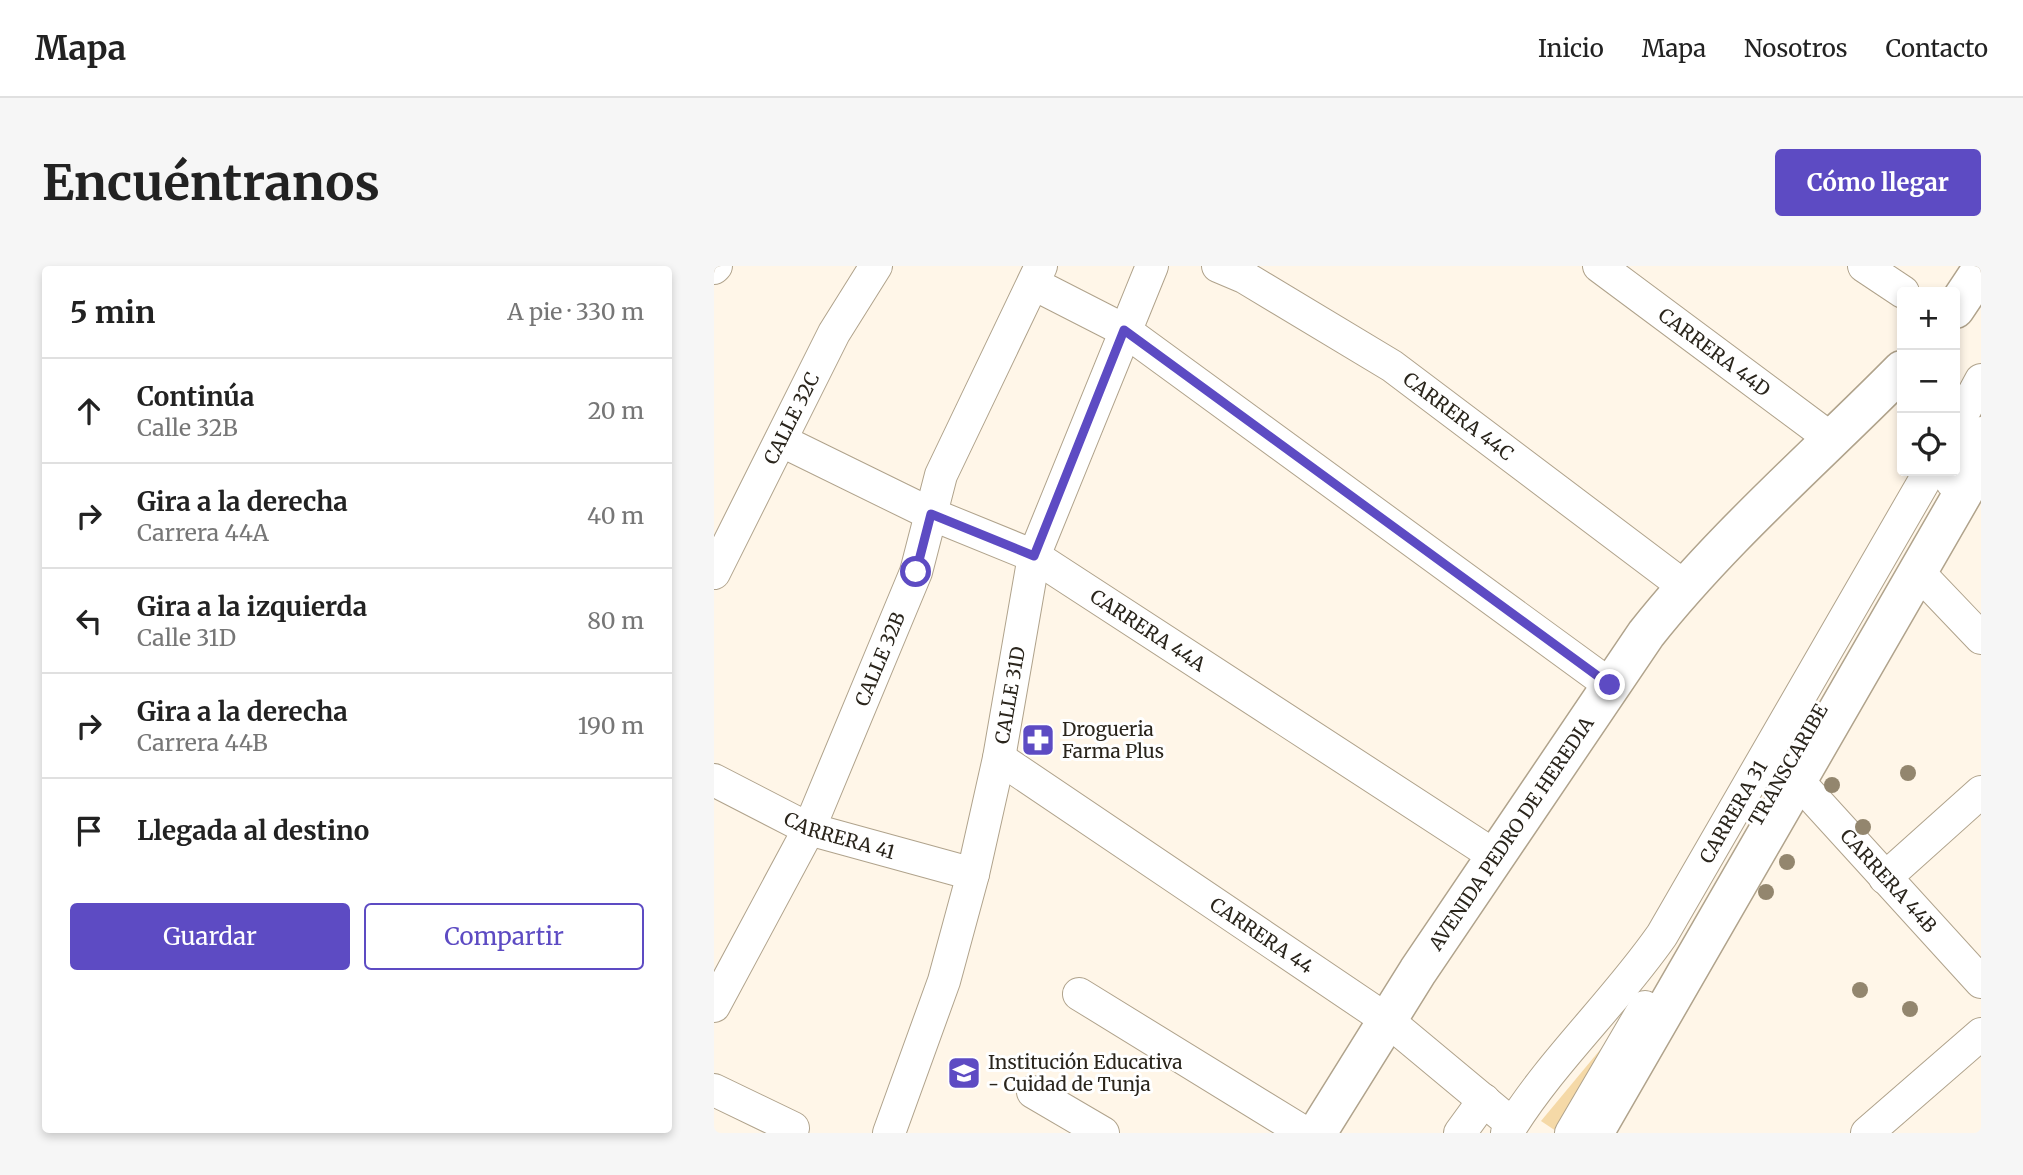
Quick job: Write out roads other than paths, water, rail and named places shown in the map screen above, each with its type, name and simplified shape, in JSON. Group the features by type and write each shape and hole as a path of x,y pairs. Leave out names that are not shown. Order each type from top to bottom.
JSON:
{"highway":[{"path":"1960,302 1981,270"},
{"name":"AVENIDA PEDRO DE HEREDIA","path":"1317,1133 1387,1020 1610,685 1685,587 1830,438 1897,375"},
{"path":"1594,1133 1981,462"}],"street":[{"name":"CALLE 32C","path":"714,572 834,333 876,266"},
{"name":"CALLE 31D","path":"889,1133 944,981 973,874 999,758 1034,556 1152,266"},
{"name":"CARRERA 44C","path":"1218,266 1244,277 1392,366 1685,587"},
{"name":"CARRERA 44D","path":"1599,266 1830,438"},
{"path":"1864,266 1897,288"},
{"path":"1038,275 1124,330 1610,685"},
{"name":"CALLE 32B","path":"714,1006 809,829 916,572 941,475 1038,275"},
{"path":"1960,419 1981,380"},
{"path":"1960,438 1981,401"},
{"name":"TRANSCARIBE","path":"1571,1133 1981,433"},
{"name":"CARRERA 44A","path":"782,441 931,514 1034,556 1495,856"},
{"name":"CARRERA 31","path":"1514,1130 1540,1083 1616,995 1662,935 1927,476"},
{"name":"TRANSCARIBE","path":"1514,1130 1628,1000 1678,926 1938,476"},
{"path":"1918,572 1981,638"},
{"name":"CARRERA 44","path":"999,758 1387,1020 1484,1100 1514,1130"},
{"name":"CARRERA 41","path":"714,780 809,829 973,874"},
{"name":"CARRERA 44B","path":"1797,780 1981,982"},
{"path":"1885,877 1981,792"},
{"path":"1080,994 1305,1133"},
{"path":"1867,1133 1981,1034"},
{"path":"714,1090 793,1128"},
{"path":"1033,1092 1103,1133"},
{"path":"1460,1133 1484,1100"}],"place":[{"name":"Drogueria Farma Plus","path":"1038,740"},
{"name":"Institución Educativa - Cuidad de Tunja","path":"964,1073"}]}
